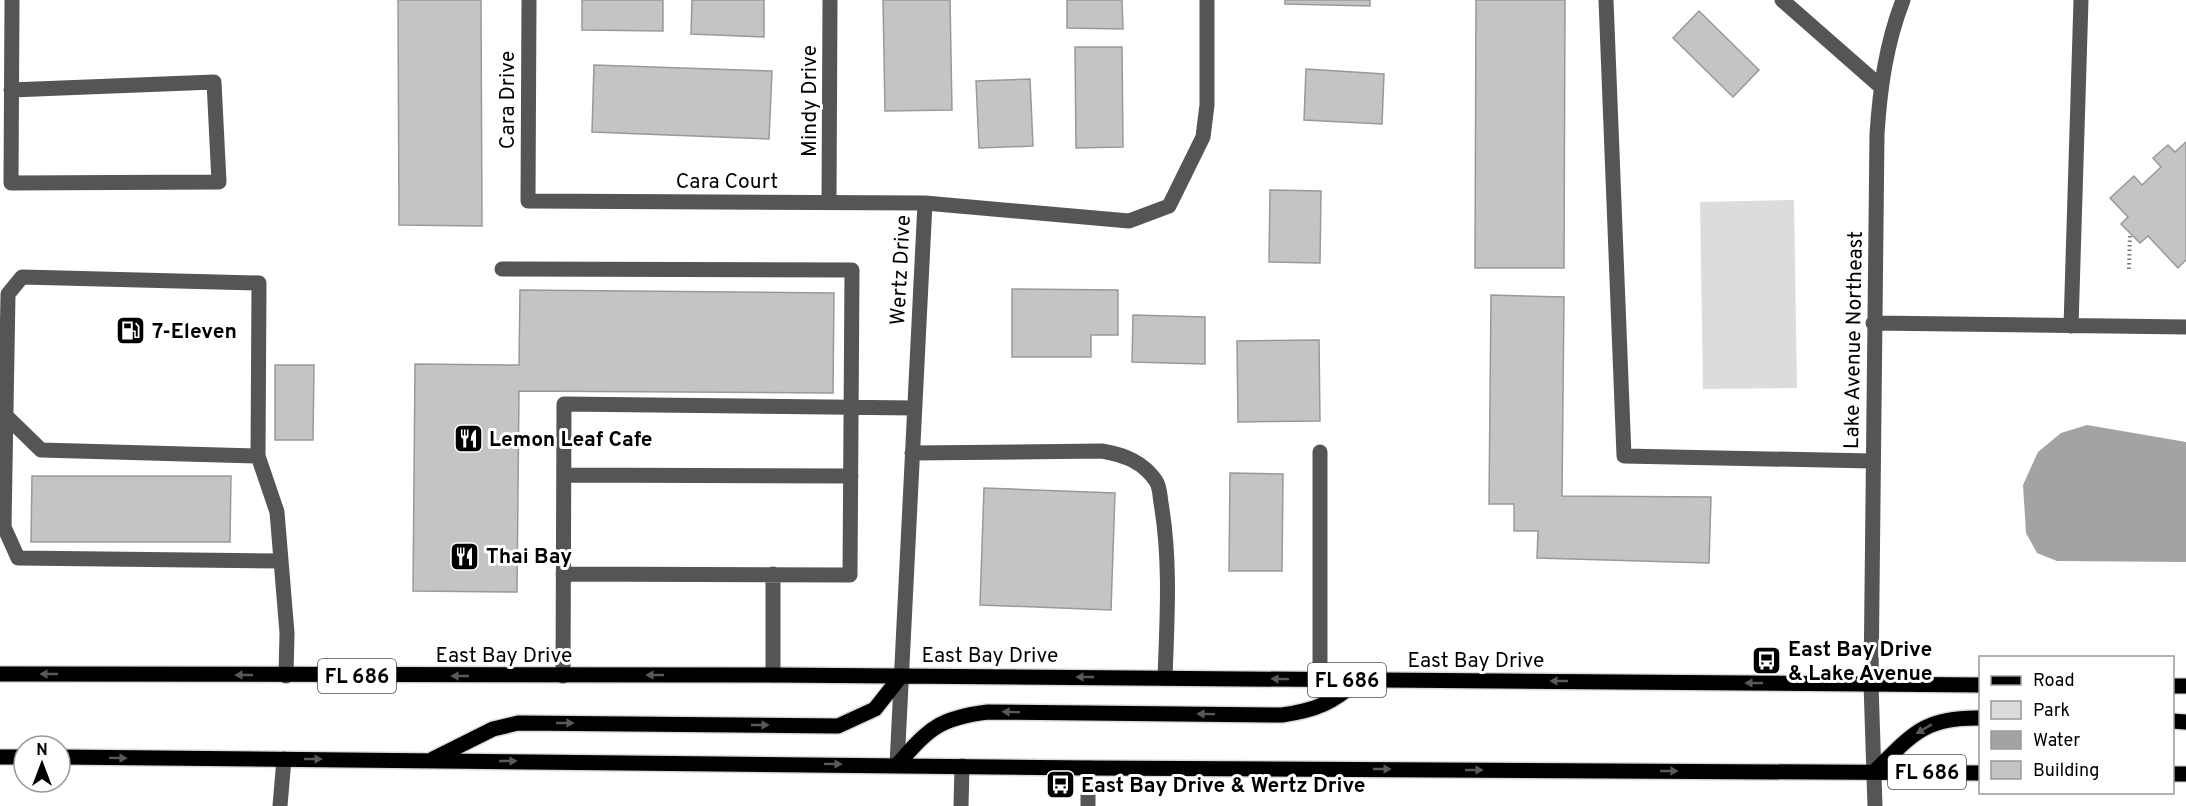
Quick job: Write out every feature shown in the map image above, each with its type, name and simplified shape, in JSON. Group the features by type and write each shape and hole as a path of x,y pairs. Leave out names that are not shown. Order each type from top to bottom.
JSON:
{"main road":[{"name":"East Bay Drive","path":"0,674 773,675 1979,685"},
{"path":"430,760 493,729 519,723 838,726 876,709 901,676"},
{"path":"897,765 926,733 941,722 963,715 988,712 1282,715 1307,712 1329,704 1359,680"},
{"path":"1874,772 1927,725 1959,718 1979,718"},
{"name":"FL 686","path":"72,757 1088,768 1979,773"}],"street":[{"path":"11,90 214,82 219,182 11,183 11,90 12,0"},
{"name":"Cara Drive","path":"528,201 529,0"},
{"name":"Mindy Drive","path":"829,202 830,0"},
{"name":"Wertz Drive","path":"897,765 925,203 1129,221 1169,206 1203,137 1207,105 1207,0"},
{"path":"1606,0 1624,456 1872,461"},
{"path":"1782,0 1880,86"},
{"name":"Lake Avenue Northeast","path":"1875,806 1871,684 1872,461 1873,323 1880,86 1892,27 1903,0"},
{"path":"2071,326 2081,0"},
{"name":"Cara Court","path":"528,201 925,203"},
{"path":"502,269 852,270 850,575 563,573"},
{"path":"281,561 18,558 4,527 2,414 8,294 22,277 259,283 258,456 277,512 287,633 286,676"},
{"path":"1873,323 2186,327"},
{"path":"563,676 564,404 851,405 914,408"},
{"path":"2,414 41,450 258,456"},
{"path":"912,453 1102,451 1120,454 1140,463 1158,483 1164,518 1167,557 1165,678"},
{"path":"1320,452 1320,680"},
{"path":"564,475 851,476"},
{"path":"773,574 773,675"},
{"path":"280,806 284,759"},
{"path":"961,806 962,766"},
{"path":"1088,768 1088,806"}],"path":[{"path":"2129,269 2130,233"}],"green space":[{"path":"1794,200 1797,388 1703,389 1700,202"}],"water":[{"path":"2087,425 2186,442 2186,562 2057,561 2037,553 2026,533 2023,485 2038,452 2061,433"}],"building":[{"path":"398,0 481,0 482,226 399,225"},
{"path":"582,0 663,0 663,31 582,30"},
{"path":"692,0 764,0 764,37 691,34"},
{"path":"883,0 950,0 952,110 885,111"},
{"path":"1067,0 1122,0 1123,29 1067,28"},
{"path":"1285,0 1370,0 1370,6 1285,4"},
{"path":"1476,0 1565,0 1564,268 1475,268"},
{"path":"1699,11 1759,70 1733,97 1673,38"},
{"path":"1075,47 1122,47 1123,147 1076,148"},
{"path":"594,65 772,71 769,139 592,132"},
{"path":"1306,69 1384,74 1382,124 1304,120"},
{"path":"1030,79 1033,146 979,148 976,81"},
{"path":"2186,142 2186,260 2178,268 2148,236 2140,243 2121,224 2128,217 2110,198 2134,176 2142,185 2161,167 2153,158 2168,145 2175,152"},
{"path":"1270,190 1321,191 1320,263 1269,262"},
{"path":"1012,289 1118,290 1118,335 1091,335 1091,357 1012,357"},
{"path":"520,290 834,293 833,393 519,391 517,592 413,591 415,364 519,365"},
{"path":"1491,295 1564,297 1562,496 1711,497 1709,563 1537,558 1538,531 1514,531 1514,504 1489,504"},
{"path":"1133,315 1205,317 1205,364 1132,362"},
{"path":"1319,340 1320,421 1238,422 1237,341"},
{"path":"275,365 314,365 313,440 275,440"},
{"path":"1230,473 1283,474 1282,571 1229,571"},
{"path":"32,476 231,476 230,542 31,542"},
{"path":"984,488 1115,493 1111,610 980,605"}],"place":[{"name":"7-Eleven","path":"131,331"},
{"name":"Lemon Leaf Cafe","path":"468,439"},
{"name":"Thai Bay","path":"465,556"},
{"name":"East Bay Drive & Lake Avenue","path":"1767,661"},
{"name":"East Bay Drive & Wertz Drive","path":"1060,785"}]}
